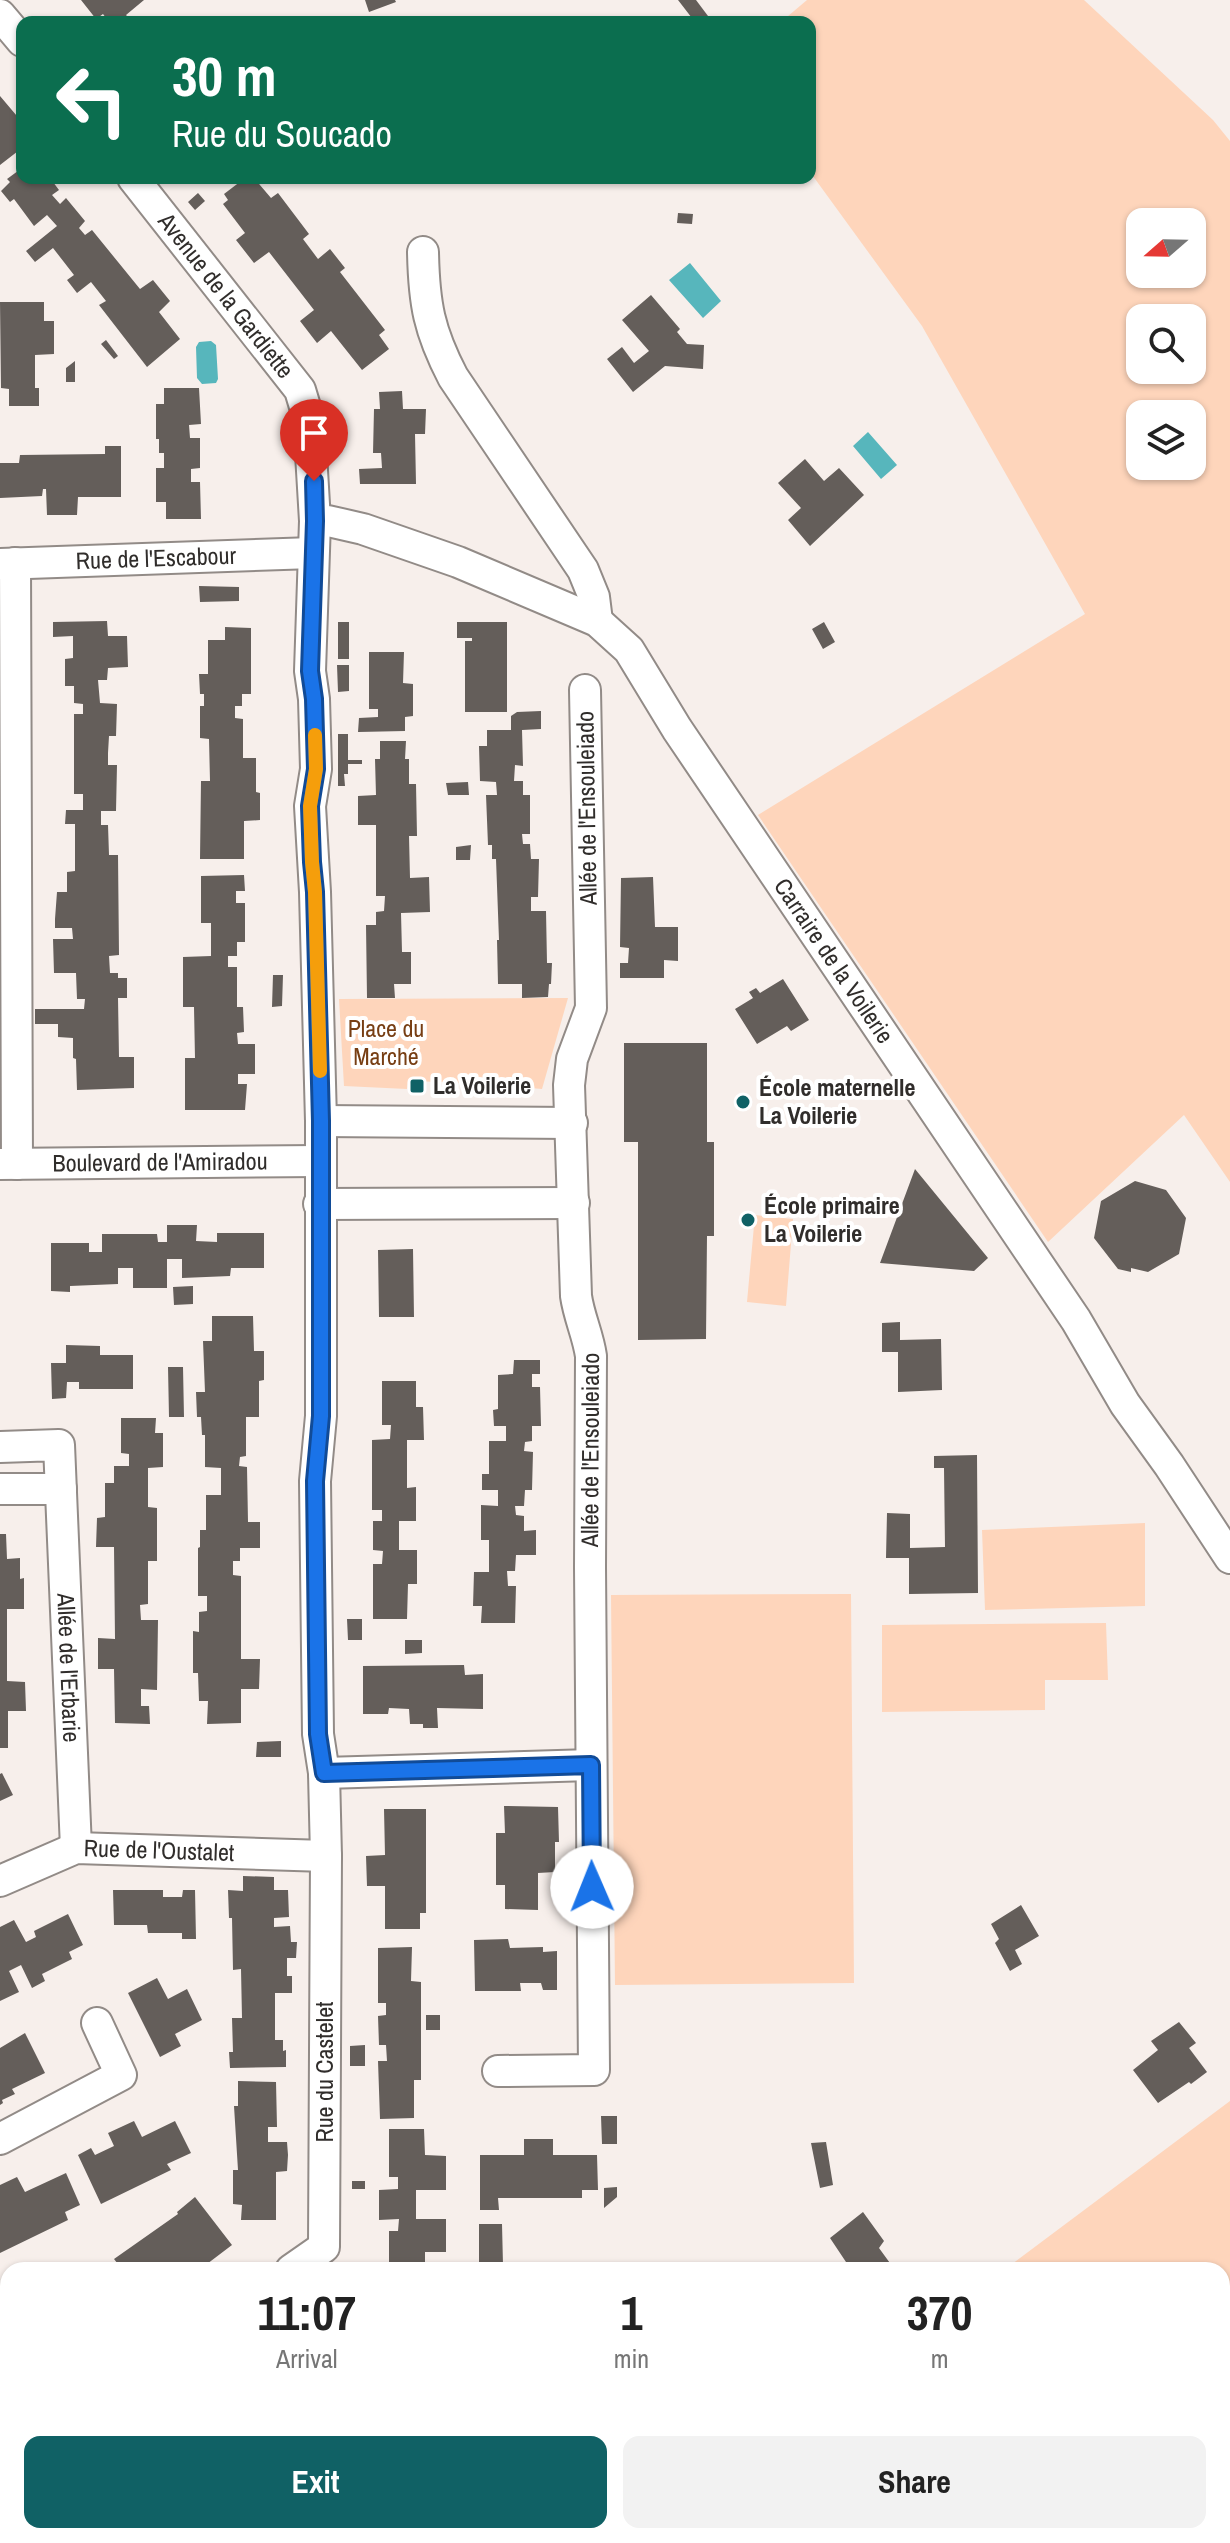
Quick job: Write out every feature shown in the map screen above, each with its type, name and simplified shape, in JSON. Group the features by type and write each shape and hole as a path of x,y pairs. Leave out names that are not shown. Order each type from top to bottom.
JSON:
{"street":[{"path":"0,15 16,34"},
{"name":"Avenue de la Gardiette","path":"138,184 300,390 309,420 315,521 310,671 316,769 310,806 321,1121 321,1416 315,1481 318,1734 324,1773 326,1856"},
{"path":"423,252 424,297 437,346 453,377 583,570 594,597 597,621"},
{"name":"Carraire de la Voilerie","path":"315,521 363,529 458,562 597,621 629,650 677,729 1076,1320 1125,1404 1230,1558"},
{"name":"Rue de l'Escabour","path":"8,563 313,553"},
{"path":"8,563 8,1164"},
{"name":"Allée de l'Ensouleiado","path":"498,2071 594,2070 591,1356 576,1296 569,1085 572,1059 591,1008 585,690"},
{"path":"321,1121 572,1123"},
{"name":"Boulevard de l'Amiradou","path":"8,1164 320,1161"},
{"path":"319,1204 574,1203"},
{"name":"Allée de l'Erbarie","path":"0,1447 59,1445 76,1848"},
{"path":"0,1489 61,1489"},
{"path":"324,1773 591,1765"},
{"name":"Rue de l'Oustalet","path":"0,1881 76,1848 326,1856"},
{"name":"Rue du Castelet","path":"302,2262 324,2247 326,1856"},
{"path":"0,2139 121,2075 97,2023"}],"green space":[{"path":"807,0 1084,0 1213,120 1230,141 1230,1182 1184,1115 1048,1242 758,815 1085,614 922,326 816,180 816,16 788,16"},
{"name":"Place du Marché","path":"568,998 542,1089 408,1081 407,1089 344,1086 339,999"},
{"path":"755,1215 793,1219 786,1306 747,1302"},
{"path":"1145,1523 1145,1606 985,1610 982,1530"},
{"path":"851,1594 854,1983 615,1985 611,1595"},
{"path":"1106,1623 1108,1680 1045,1680 1045,1710 882,1712 882,1625"},
{"path":"1230,2101 1230,2262 1015,2262"}],"water":[{"path":"690,263 721,301 703,318 669,280"},
{"path":"211,341 216,345 218,379 216,383 202,384 197,378 196,347 199,342"},
{"path":"868,432 897,465 881,479 853,446"}],"building":[{"path":"81,0 144,0 127,16 94,16"},
{"path":"365,0 395,0 396,2 369,12"},
{"path":"678,0 696,0 708,16 690,16"},
{"path":"0,96 16,115 16,153 0,165"},
{"path":"16,172 16,184 54,184 59,190 52,195 60,204 66,198 85,221 79,228 85,235 92,230 140,289 153,280 170,301 159,312 180,339 147,367 99,305 106,301 91,282 77,293 67,280 74,275 53,248 35,262 26,251 57,226 47,215 34,226 14,199 10,202 1,191 10,182 7,179"},
{"path":"237,184 259,184 271,198 278,193 309,234 303,239 318,259 330,249 345,268 340,272 385,330 379,335 389,349 362,370 331,331 317,343 300,321 314,310 269,252 254,263 236,240 245,233 223,204 228,200 224,194"},
{"path":"198,193 205,201 195,210 188,202"},
{"path":"678,213 693,214 692,224 677,223"},
{"path":"651,295 680,329 677,332 687,344 704,345 703,369 665,366 633,392 607,359 622,347 634,363 649,351 622,320"},
{"path":"0,302 44,302 44,321 54,321 54,354 35,355 35,388 39,388 39,406 9,406 9,389 1,388"},
{"path":"106,340 118,356 114,359 101,344"},
{"path":"75,361 75,382 66,382 66,368"},
{"path":"164,388 199,388 201,424 189,425 190,438 200,438 200,468 191,469 191,482 200,482 201,519 166,519 166,502 156,502 156,468 164,468 164,453 159,453 159,439 156,439 156,404 164,404"},
{"path":"402,391 403,409 426,409 425,434 415,434 416,484 360,484 359,469 382,468 381,453 373,453 374,409 380,409 379,392"},
{"path":"105,446 121,446 121,497 78,497 77,515 47,515 46,489 43,489 42,496 0,498 0,463 19,463 20,455 105,454"},
{"path":"805,459 824,481 839,468 864,495 810,546 788,520 801,508 778,483"},
{"path":"199,586 239,587 239,601 200,602"},
{"path":"107,621 108,636 127,636 128,667 108,668 107,680 98,680 100,703 117,704 116,736 109,736 108,753 108,765 117,765 116,811 101,811 101,825 108,825 109,855 118,855 119,955 109,956 110,973 118,973 118,978 127,978 127,998 118,998 119,1057 134,1057 134,1088 77,1090 73,1038 58,1037 58,1024 35,1024 35,1009 84,1009 85,999 77,999 76,973 54,973 53,939 73,939 72,928 55,928 55,919 57,892 67,892 67,872 75,871 75,824 65,824 66,810 83,810 83,794 74,794 74,714 83,714 83,704 74,703 74,686 65,686 65,659 73,658 73,636 53,637 53,622"},
{"path":"338,622 349,622 349,659 338,659"},
{"path":"457,622 507,622 507,712 465,712 465,641 472,641 472,638 457,638"},
{"path":"824,622 835,642 823,649 812,629"},
{"path":"225,627 251,628 251,694 242,694 242,706 235,706 235,718 243,719 243,758 256,758 260,820 244,821 244,859 200,859 201,781 210,781 209,739 200,738 200,706 204,706 204,694 200,694 199,674 208,674 208,640 225,640"},
{"path":"369,652 404,652 403,683 413,684 413,716 405,717 405,731 358,732 359,718 378,717 378,709 369,709"},
{"path":"337,665 349,665 349,691 338,692"},
{"path":"541,711 541,729 522,730 523,766 515,765 514,781 523,781 523,795 530,795 530,834 522,834 523,844 530,844 531,859 539,859 538,897 531,897 531,911 546,911 547,963 552,963 551,984 548,997 522,998 522,984 498,984 496,859 492,859 492,845 488,845 486,795 497,795 496,782 480,781 479,746 487,746 487,730 511,730 511,716 517,712"},
{"path":"338,734 348,734 348,760 362,760 362,764 348,764 348,774 344,774 345,786 338,786"},
{"path":"380,741 406,741 409,784 416,784 417,836 409,836 410,878 429,877 430,912 401,913 402,952 411,952 411,984 394,984 395,998 367,998 366,925 376,925 376,912 384,911 385,896 376,896 376,825 358,825 358,796 376,795 375,759 380,759"},
{"path":"468,782 469,795 448,795 446,783"},
{"path":"471,845 470,860 456,860 456,847"},
{"path":"244,875 245,891 236,891 236,903 245,903 245,942 237,942 237,956 228,956 228,967 237,967 237,1007 243,1007 244,1032 237,1033 238,1044 255,1044 255,1074 238,1074 238,1084 247,1084 245,1110 185,1110 185,1058 195,1058 194,1007 183,1007 183,957 211,956 211,923 201,923 201,876"},
{"path":"653,877 655,927 678,927 678,961 664,960 664,978 620,978 620,963 628,963 629,948 620,947 621,878"},
{"path":"273,975 283,975 282,1006 272,1007"},
{"path":"783,979 809,1020 791,1031 787,1026 757,1044 735,1009 753,998 749,992 756,988 760,993"},
{"path":"624,1043 707,1043 707,1142 714,1142 714,1236 707,1236 706,1339 638,1340 638,1142 624,1142"},
{"path":"915,1169 988,1258 974,1271 880,1263"},
{"path":"1135,1181 1166,1190 1186,1218 1179,1254 1148,1272 1118,1269 1094,1238 1101,1201"},
{"path":"167,1225 197,1225 196,1241 217,1242 217,1233 264,1233 264,1268 231,1268 230,1276 182,1278 182,1259 167,1259 167,1288 133,1288 133,1268 118,1268 118,1284 70,1286 70,1292 51,1291 51,1243 89,1243 89,1252 102,1252 102,1234 157,1234 158,1242 167,1242"},
{"path":"413,1249 414,1317 379,1317 378,1250"},
{"path":"193,1286 193,1304 174,1305 173,1287"},
{"path":"212,1316 253,1316 254,1351 264,1351 264,1380 259,1381 259,1417 246,1417 246,1456 240,1457 239,1466 247,1467 248,1522 260,1522 260,1548 240,1548 240,1561 233,1561 233,1575 241,1576 241,1659 260,1659 259,1689 241,1689 241,1723 207,1724 208,1701 199,1701 198,1673 193,1673 193,1631 199,1632 199,1612 207,1611 207,1596 198,1596 200,1530 206,1530 206,1495 221,1495 221,1468 205,1467 205,1435 202,1435 201,1417 197,1417 196,1392 205,1392 203,1341 212,1341"},
{"path":"900,1322 900,1340 941,1339 942,1390 898,1392 898,1352 882,1352 882,1323"},
{"path":"66,1345 100,1346 100,1355 133,1355 133,1389 79,1389 79,1382 67,1382 66,1398 52,1399 51,1363 66,1363"},
{"path":"514,1360 540,1360 540,1374 532,1374 532,1387 540,1387 541,1426 532,1426 532,1441 525,1442 524,1451 533,1452 532,1490 525,1490 524,1506 515,1506 516,1515 524,1516 524,1531 536,1530 536,1555 516,1555 515,1571 507,1571 508,1586 516,1586 515,1623 481,1623 482,1606 473,1606 474,1572 489,1572 489,1540 481,1540 481,1505 498,1506 498,1490 482,1490 482,1474 489,1474 489,1441 506,1441 506,1426 494,1426 493,1410 498,1409 498,1375 513,1374"},
{"path":"168,1367 183,1367 184,1417 169,1417"},
{"path":"382,1381 416,1381 416,1407 423,1407 424,1440 407,1440 407,1488 416,1487 416,1521 399,1521 399,1550 417,1550 417,1584 408,1584 407,1619 373,1619 373,1564 382,1564 383,1551 373,1550 373,1521 382,1521 382,1510 372,1510 372,1440 390,1439 391,1425 382,1425"},
{"path":"121,1418 156,1418 155,1433 163,1433 163,1467 148,1468 148,1507 157,1508 157,1561 148,1561 148,1604 140,1605 141,1620 158,1620 157,1690 141,1689 141,1706 149,1706 150,1724 115,1723 114,1669 98,1669 98,1638 115,1639 114,1547 96,1547 97,1518 105,1517 105,1483 114,1483 114,1466 129,1466 129,1454 121,1453"},
{"path":"977,1455 978,1593 909,1594 909,1558 886,1558 887,1513 910,1514 910,1548 945,1547 944,1468 934,1468 934,1456"},
{"path":"0,1534 6,1534 7,1559 20,1558 20,1579 24,1578 24,1609 7,1609 7,1681 25,1682 26,1711 8,1711 8,1748 0,1748"},
{"path":"347,1619 362,1619 362,1640 348,1640"},
{"path":"405,1640 422,1640 422,1653 405,1654"},
{"path":"464,1665 465,1675 483,1674 483,1709 437,1708 438,1728 410,1724 409,1709 389,1708 388,1714 363,1714 363,1666"},
{"path":"281,1741 281,1757 256,1757 257,1742"},
{"path":"0,1774 13,1795 0,1801"},
{"path":"504,1806 558,1807 559,1842 555,1842 555,1872 538,1873 538,1910 505,1909 505,1885 496,1885 496,1833 505,1833"},
{"path":"384,1809 426,1809 426,1913 420,1913 420,1929 385,1929 385,1886 367,1886 366,1856 385,1855"},
{"path":"243,1876 274,1877 274,1890 288,1890 289,1917 274,1918 274,1927 290,1926 291,1942 297,1942 296,1958 287,1958 287,1976 292,1976 292,1993 275,1993 275,2040 283,2040 286,2067 230,2068 232,2018 242,2018 241,1969 233,1970 228,1890 243,1891"},
{"path":"113,1890 163,1890 163,1897 182,1897 183,1890 195,1890 196,1939 182,1939 182,1933 148,1933 147,1925 114,1925"},
{"path":"1021,1905 1039,1936 1015,1950 1022,1964 1010,1971 995,1943 999,1939 991,1924"},
{"path":"68,1914 83,1945 69,1952 72,1959 42,1974 45,1981 32,1988 21,1965 9,1971 19,1992 0,2001 0,1927 14,1920 26,1942 36,1937 34,1931"},
{"path":"508,1939 510,1948 543,1947 543,1952 557,1951 557,1990 543,1990 541,1983 520,1983 521,1991 475,1991 474,1940"},
{"path":"412,1947 411,1981 421,1982 421,2080 414,2080 414,2118 380,2119 378,2061 387,2061 386,2045 379,2045 378,2016 386,2015 386,2003 378,2003 378,1948"},
{"path":"157,1978 168,1999 187,1989 202,2020 175,2034 181,2046 160,2057 128,1993"},
{"path":"426,2015 440,2015 440,2030 426,2030"},
{"path":"1179,2022 1196,2043 1189,2048 1207,2072 1158,2103 1133,2070 1158,2050 1151,2041"},
{"path":"25,2033 45,2073 12,2089 15,2094 2,2100 0,2105 0,2048"},
{"path":"365,2045 365,2066 350,2066 350,2046"},
{"path":"238,2081 276,2082 277,2127 268,2127 268,2142 287,2142 288,2155 287,2171 276,2172 276,2220 241,2220 242,2205 233,2204 233,2170 238,2170 234,2106 238,2106"},
{"path":"601,2116 617,2116 617,2144 602,2144"},
{"path":"134,2121 142,2137 175,2121 191,2153 167,2164 171,2170 101,2204 78,2155 91,2148 95,2155 114,2146 108,2133"},
{"path":"389,2129 424,2129 425,2155 446,2156 446,2190 416,2190 416,2219 446,2219 446,2252 425,2252 425,2262 389,2262 389,2231 398,2231 399,2219 379,2220 379,2190 398,2189 398,2177 389,2177"},
{"path":"524,2139 553,2139 553,2155 597,2155 598,2190 582,2190 582,2198 498,2198 499,2210 480,2210 480,2155 524,2155"},
{"path":"826,2142 833,2185 820,2188 811,2143"},
{"path":"66,2173 80,2205 65,2212 68,2220 0,2253 0,2185 17,2177 25,2192"},
{"path":"352,2181 365,2181 365,2189 352,2189"},
{"path":"617,2187 617,2197 604,2208 604,2188"},
{"path":"195,2197 232,2245 210,2262 116,2262 114,2259"},
{"path":"863,2212 884,2241 879,2248 889,2262 846,2262 830,2238"},
{"path":"479,2224 502,2224 503,2262 479,2262"}],"slow traffic":[{"path":"315,735 316,769 310,806 320,1071"}],"place":[{"name":"La Voilerie","path":"417,1086"},
{"name":"École maternelle La Voilerie","path":"743,1102"},
{"name":"École primaire La Voilerie","path":"748,1220"}],"route":[{"path":"314,481 310,671 316,769 310,806 321,1121 321,1416 315,1481 318,1734 324,1773 591,1765 592,1887"}]}
